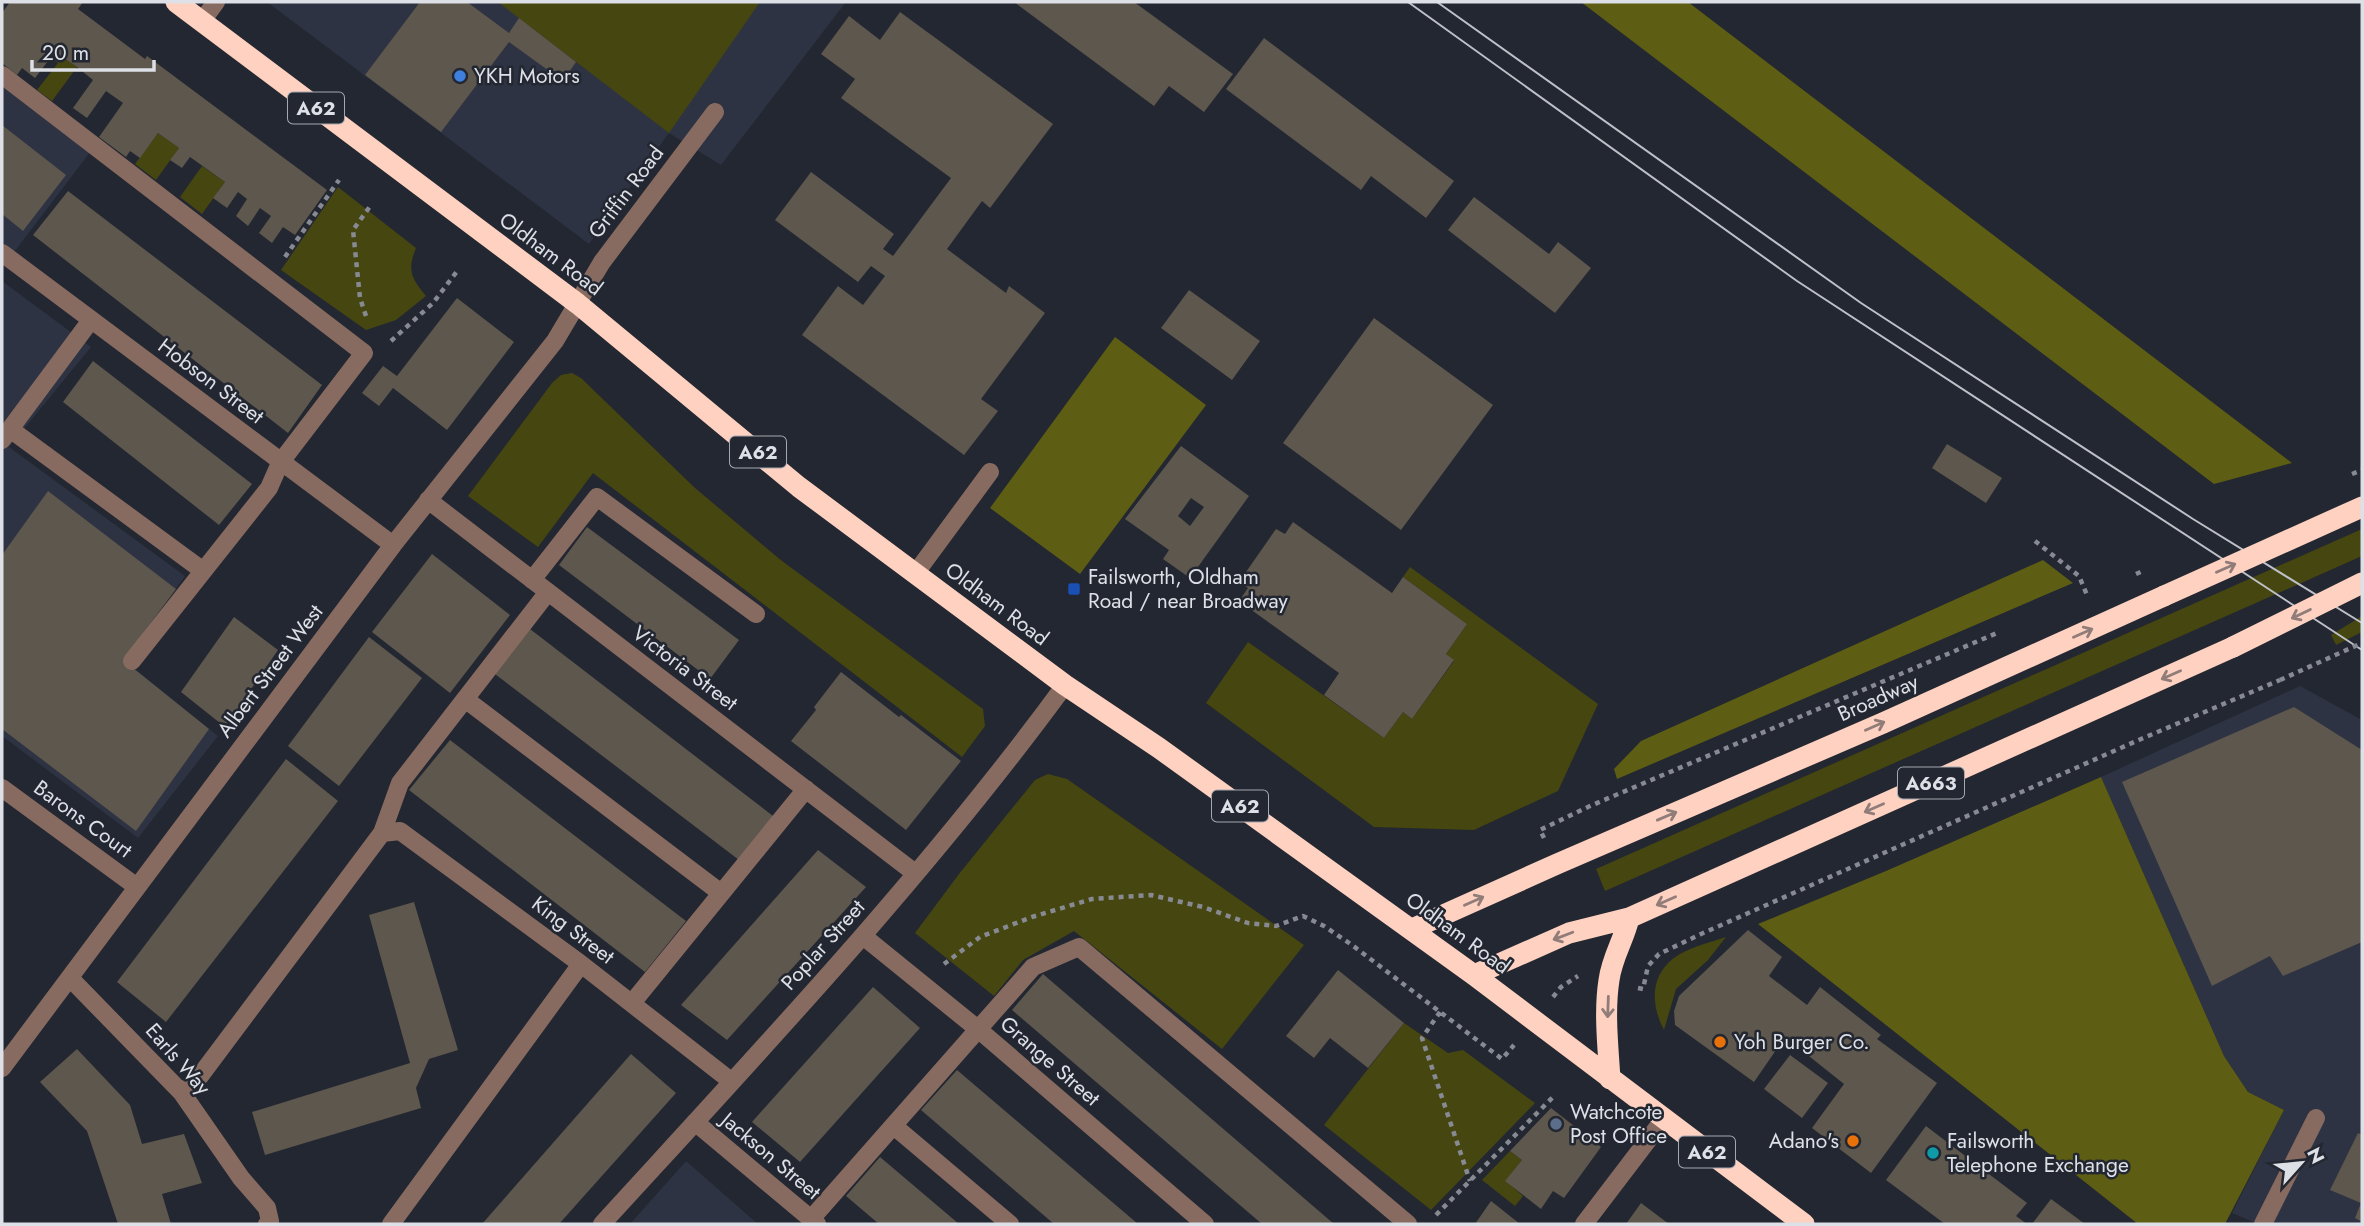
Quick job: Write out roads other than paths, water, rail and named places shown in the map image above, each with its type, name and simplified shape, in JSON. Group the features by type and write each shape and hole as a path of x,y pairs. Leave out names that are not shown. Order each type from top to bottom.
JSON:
{"highway":[{"name":"Oldham Road","path":"176,2 578,304 799,487 1065,685 1159,748 1412,929 1804,1224"},
{"name":"Broadway","path":"1412,929 1883,723 2362,506"},
{"name":"A663","path":"1474,975 1569,933 1629,918 2233,647 2362,583"},
{"path":"1610,1079 1608,981 1629,918"}],"street":[{"path":"202,21 216,2"},
{"path":"2,75 270,279 370,350 280,463 269,488 132,661"},
{"name":"Griffin Road","path":"578,304 602,262 715,112"},
{"name":"Hobson Street","path":"2,253 393,545"},
{"name":"Albert Street West","path":"2,1068 393,545 555,341 578,304"},
{"path":"91,320 6,434 202,570"},
{"path":"915,574 990,472"},
{"path":"532,580 597,497 756,614"},
{"name":"Victoria Street","path":"428,500 915,873"},
{"path":"182,1093 200,1076 382,833 400,783 548,592"},
{"name":"Poplar Street","path":"602,1224 863,936 1032,730 1065,685"},
{"path":"466,699 721,893"},
{"name":"Barons Court","path":"2,788 137,887"},
{"path":"632,1003 806,789"},
{"name":"King Street","path":"382,833 400,831 582,964 731,1081"},
{"name":"Grange Street","path":"863,936 979,1030 1205,1224"},
{"path":"814,1222 1033,967 1079,947 1408,1224"},
{"path":"391,1224 582,964"},
{"name":"Earls Way","path":"70,978 182,1093 241,1178 267,1208 270,1221 267,1224"},
{"path":"2263,1224 2316,1118"},
{"path":"1584,1224 1664,1119"},
{"name":"Jackson Street","path":"695,1122 814,1222"},
{"path":"894,1126 1010,1224"}],"tram line":[{"path":"1408,2 1797,281 2362,650"},
{"path":"1437,2 1861,303 2193,519 2362,623"}],"place":[{"name":"YKH Motors","path":"460,76"},
{"name":"Failsworth, Oldham Road / near Broadway","path":"1074,589"},
{"name":"Yoh Burger Co.","path":"1720,1042"},
{"name":"Watchcote Post Office","path":"1556,1124"},
{"name":"Adano's","path":"1853,1141"},
{"name":"Failsworth Telephone Exchange","path":"1933,1153"}]}
